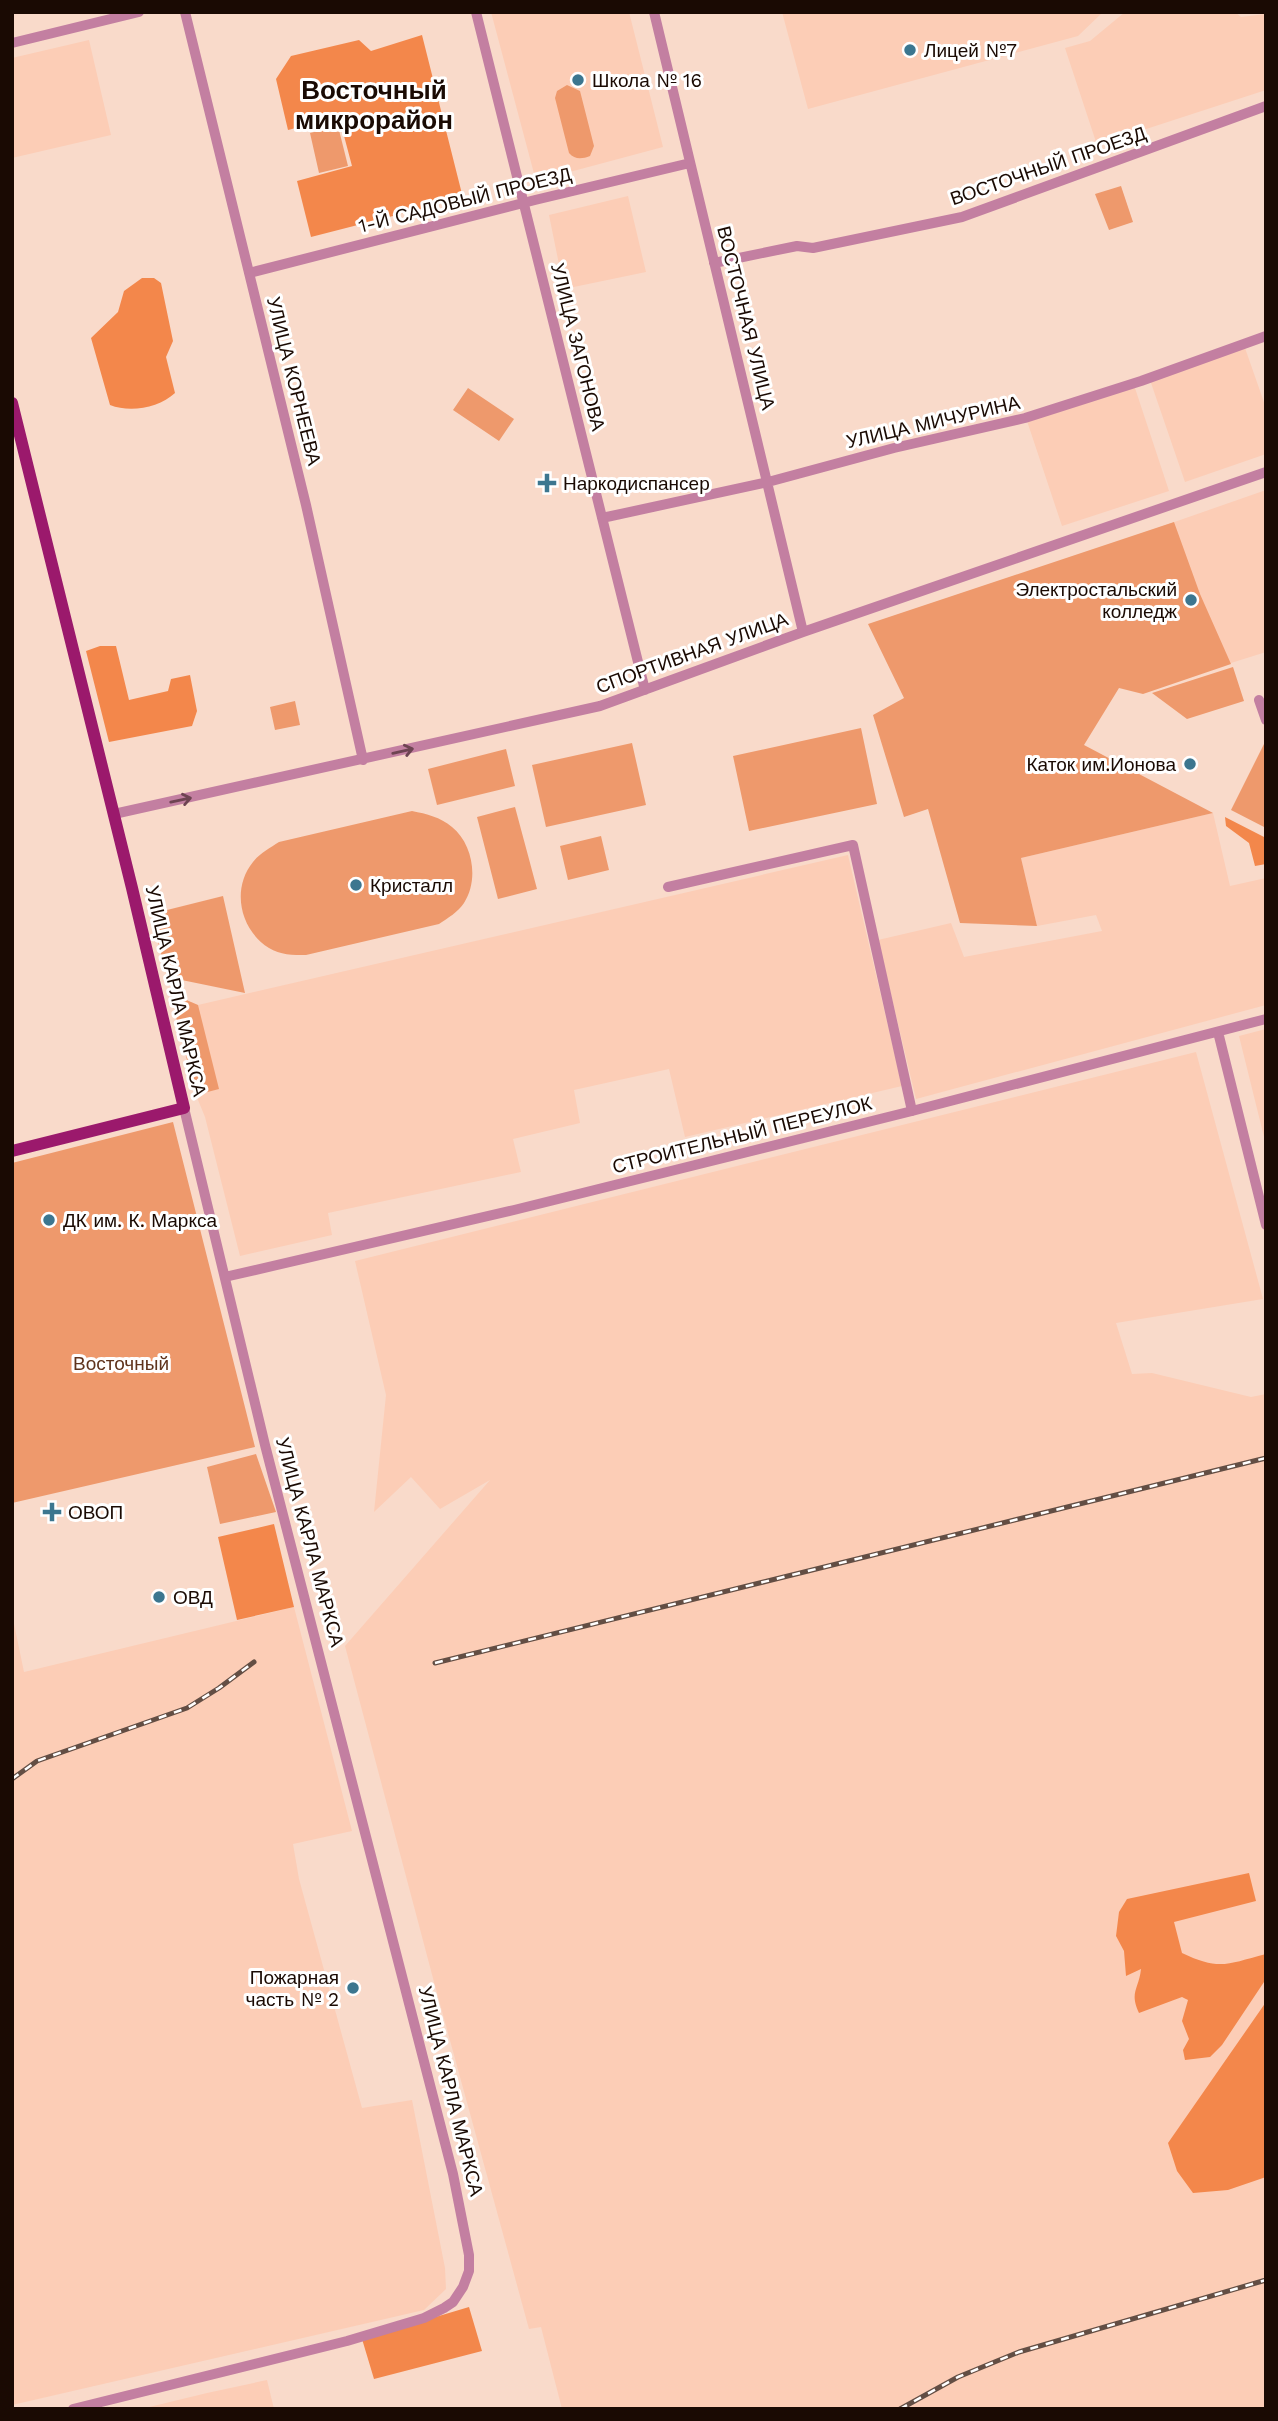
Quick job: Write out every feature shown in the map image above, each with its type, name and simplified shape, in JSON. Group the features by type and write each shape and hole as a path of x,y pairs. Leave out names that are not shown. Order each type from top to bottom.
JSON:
{"main road":[{"name":"УЛИЦА КАРЛА МАРКСА","path":"12,403 184,1108"},
{"path":"12,1151 184,1108"}],"street":[{"path":"12,43 139,12"},
{"name":"УЛИЦА КОРНЕЕВА","path":"184,12 304,494 363,760"},
{"name":"УЛИЦА ЗАГОНОВА","path":"476,12 645,690"},
{"name":"ВОСТОЧНАЯ УЛИЦА","path":"654,12 803,632"},
{"name":"ВОСТОЧНЫЙ ПРОЕЗД","path":"714,263 797,246 813,248 962,217 1266,106"},
{"name":"1-Й САДОВЫЙ ПРОЕЗД","path":"249,273 690,163"},
{"name":"УЛИЦА МИЧУРИНА","path":"602,518 768,482 894,448 1025,418 1141,381 1266,336"},
{"name":"СПОРТИВНАЯ УЛИЦА","path":"114,814 592,708 1266,472"},
{"path":"1259,700 1266,720"},
{"path":"668,887 853,845 912,1111"},
{"name":"СТРОИТЕЛЬНЫЙ ПЕРЕУЛОК","path":"225,1277 514,1210 1266,1019"},
{"path":"1218,1032 1266,1225"},
{"name":"УЛИЦА КАРЛА МАРКСА","path":"73,2409 346,2341 424,2318 453,2302 469,2271 469,2255 453,2174 265,1445 184,1108"}],"shaded area":[{"name":"Школа № 16","path":"491,12 629,12 663,147 536,181"},
{"name":"Лицей №7","path":"782,12 1103,12 1078,36 808,109"},
{"path":"1125,12 1235,12 1241,17 1266,14 1266,90 1097,145 1065,48 1090,41"},
{"path":"422,35 463,198 311,237 297,181 352,166 339,117 288,130 276,79 291,56 359,40 371,51"},
{"path":"89,40 111,135 12,158 12,58"},
{"path":"628,196 646,272 564,289 549,215"},
{"path":"142,278 154,278 161,283 173,341 166,357 175,393 144,408 126,409 110,405 91,338 118,312 124,291"},
{"path":"1245,348 1266,408 1266,454 1185,482 1150,380"},
{"path":"1134,385 1169,491 1062,526 1027,421"},
{"name":"Электростальский колледж","path":"1266,490 1266,652 1145,690 1100,548"},
{"path":"100,646 116,646 129,700 168,691 171,679 190,675 197,711 192,726 109,742 86,651"},
{"path":"1213,813 1230,886 1266,878 1266,1005 916,1099 878,940 951,923 964,957 1102,931 1096,915 1037,926 1021,858"},
{"path":"1225,817 1266,838 1266,864 1255,866 1249,843 1226,826"},
{"path":"848,855 902,1086 685,1137 669,1069 574,1090 580,1123 513,1139 521,1172 328,1213 332,1235 240,1256 170,993 198,1005"},
{"path":"1266,1029 1266,1145 1239,1036"},
{"path":"1196,1052 1263,1299 1116,1323 1132,1374 1152,1373 1251,1397 1266,1394 1266,2409 562,2409 541,2327 529,2329 345,1646 490,1480 440,1509 411,1477 374,1512 386,1395 355,1261"},
{"path":"274,1524 294,1607 237,1620 218,1537"},
{"path":"294,1607 352,1831 293,1844 299,1879 362,2108 412,2100 445,2268 446,2289 424,2310 12,2405 12,1614 24,1672"},
{"path":"1249,1873 1256,1901 1174,1922 1182,1953 1195,1959 1224,1964 1266,1954 1266,1979 1222,2045 1210,2057 1185,2060 1183,2050 1189,2039 1182,2021 1188,2000 1182,1997 1139,2013 1135,1995 1141,1969 1126,1976 1124,1951 1116,1936 1119,1912 1127,1899"},
{"path":"1266,2002 1266,2177 1228,2190 1193,2193 1177,2171 1168,2143"},
{"path":"469,2307 482,2351 374,2379 362,2339"},
{"path":"267,2380 274,2409 141,2409 207,2393"}],"green space":[{"path":"567,85 580,91 594,146 590,156 584,158 576,158 569,153 555,98 557,91"},
{"path":"338,126 348,166 319,173 310,133"},
{"path":"1121,186 1133,222 1109,230 1095,194"},
{"path":"468,388 514,419 499,441 453,410"},
{"path":"1174,522 1200,594 1231,664 1143,694 1119,688 1084,745 1213,813 1021,858 1037,926 960,923 928,809 904,817 873,715 904,698 868,624"},
{"path":"1233,667 1244,701 1187,719 1152,693"},
{"path":"295,701 300,725 275,730 270,707"},
{"path":"861,728 877,804 749,831 733,756"},
{"path":"632,743 646,805 546,827 532,765"},
{"path":"1264,744 1266,748 1266,828 1231,810"},
{"path":"506,749 515,786 437,805 428,769"},
{"path":"515,807 537,889 498,899 477,817"},
{"name":"Кристалл","path":"412,811 433,816 447,824 459,834 469,852 472,873 469,894 453,915 439,924 306,955 273,950 251,931 242,908 242,884 253,862 262,853 279,842"},
{"path":"601,836 609,870 568,880 560,846"},
{"path":"223,896 245,993 167,977 151,914"},
{"path":"170,993 198,1005 219,1089 196,1095"},
{"name":"Восточный","path":"173,1122 255,1447 12,1503 12,1163"},
{"path":"256,1454 276,1512 220,1524 207,1467"}],"railway":[{"path":"435,1663 1266,1458"},
{"path":"12,1779 37,1761 187,1708 254,1662"},
{"path":"900,2409 958,2377 1019,2352 1266,2280"}],"place":[{"name":"Лицей №7","path":"910,50"},
{"name":"Школа № 16","path":"578,80"},
{"name":"Наркодиспансер","path":"547,483"},
{"name":"Электростальский колледж","path":"1191,600"},
{"name":"Каток им.Ионова","path":"1190,764"},
{"name":"Кристалл","path":"356,885"},
{"name":"ДК им. К. Маркса","path":"49,1220"},
{"name":"ОВОП","path":"52,1512"},
{"name":"ОВД","path":"159,1597"},
{"name":"Пожарная часть № 2","path":"353,1988"}],"district":[{"name":"Восточный микрорайон","path":"374,105"}]}
